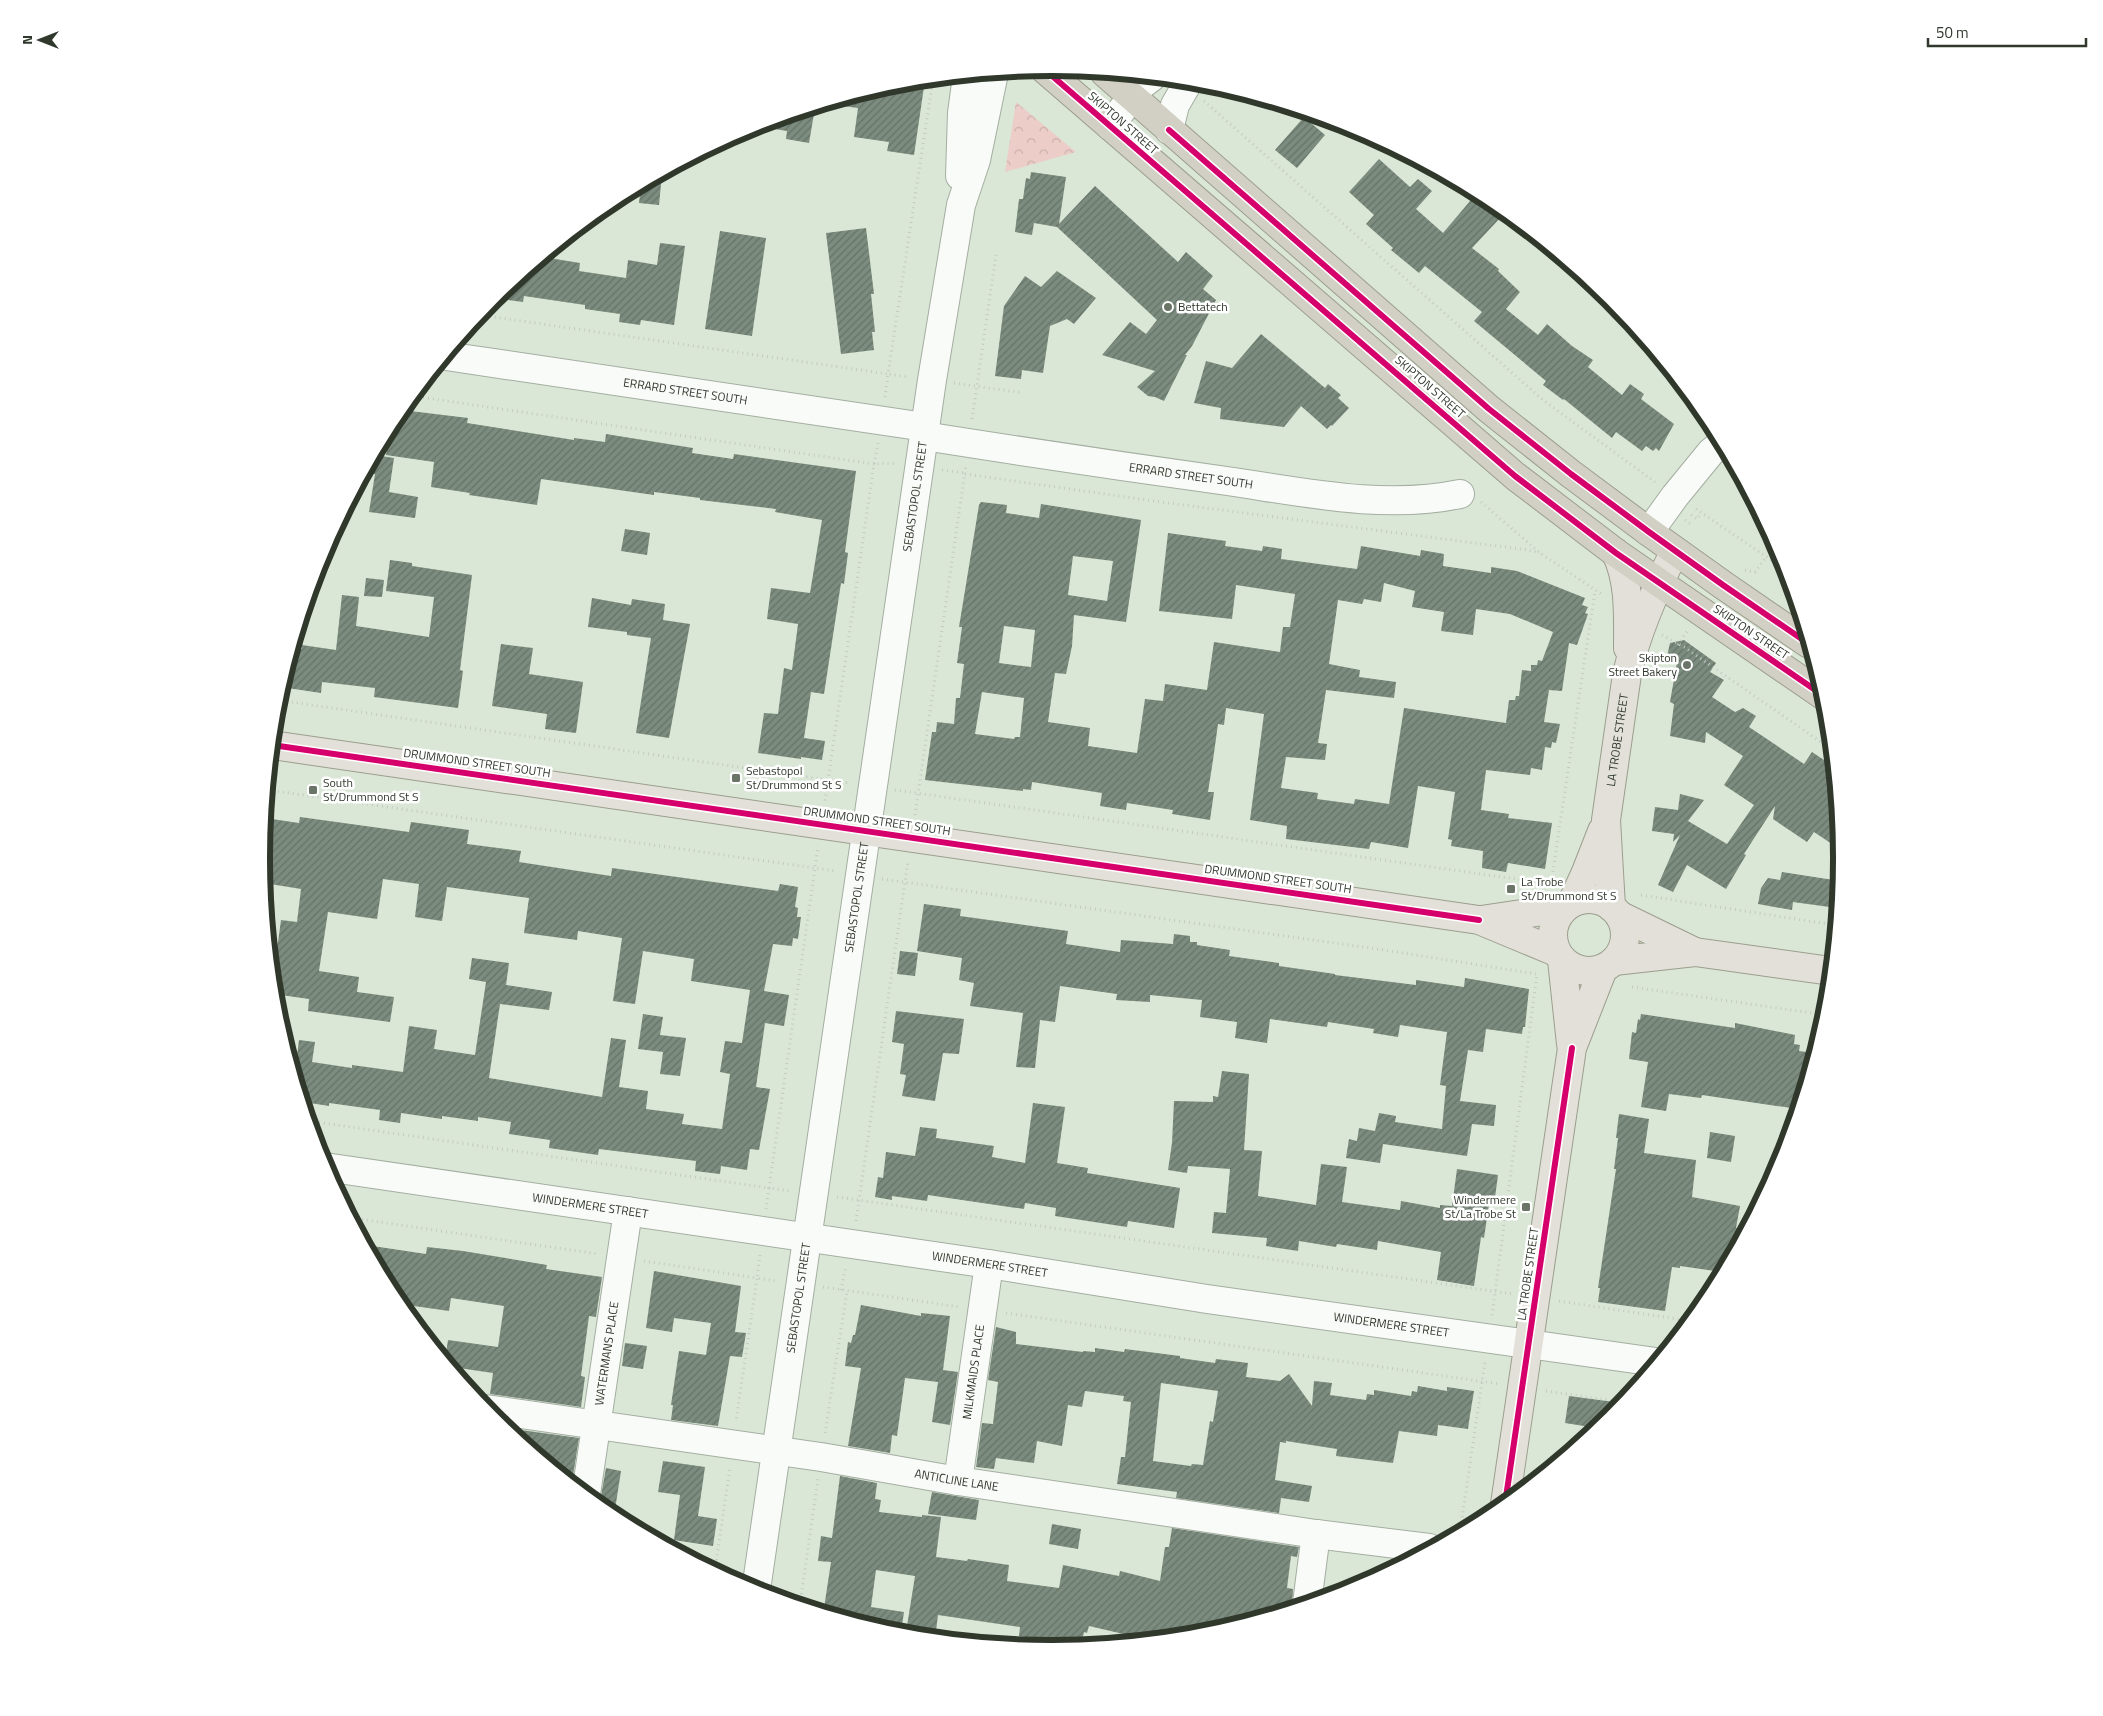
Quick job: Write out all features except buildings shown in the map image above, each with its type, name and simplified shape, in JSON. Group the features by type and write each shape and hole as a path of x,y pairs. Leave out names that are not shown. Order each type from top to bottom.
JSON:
{"highway":[{"name":"SKIPTON STREET","path":"1052,76 1515,476 1616,553 1815,690"},
{"name":"SKIPTON STREET","path":"1112,79 1489,409 1571,474 1649,532 1802,640"}],"main road":[{"name":"LA TROBE STREET","path":"1568,906 1586,872 1606,820 1636,617 1659,583 1675,551"},
{"path":"1616,553 1636,617"},
{"name":"DRUMMOND STREET SOUTH","path":"278,746 1480,920 1559,956"},
{"name":"LA TROBE STREET","path":"1606,820 1615,911"},
{"path":"1695,952 1615,911 1602,901 1592,899 1568,906 1556,918 1553,929 1553,940 1559,956 1571,967 1581,971 1592,971 1608,965 1695,952 1825,971"},
{"name":"DRUMMOND STREET SOUTH","path":"1480,920 1568,906"},
{"path":"1608,965 1621,952 1625,939 1624,926 1615,911"},
{"name":"LA TROBE STREET","path":"1559,956 1572,1048"},
{"name":"LA TROBE STREET","path":"1507,1493 1572,1048 1608,965"}],"street":[{"name":"SEBASTOPOL STREET","path":"757,1582 924,432 961,205 976,160 993,79"},
{"name":"SEBASTOPOL STREET","path":"961,205 961,135 966,81"},
{"path":"1110,126 1143,82"},
{"path":"1169,130 1172,111 1185,88"},
{"name":"ERRARD STREET SOUTH","path":"452,357 924,432 969,444 1351,497 1419,500 1470,498"},
{"path":"1649,532 1675,496 1716,446"},
{"name":"WINDERMERE STREET","path":"334,1168 989,1264 1207,1299 1649,1361"},
{"name":"WATERMANS PLACE","path":"587,1486 628,1211"},
{"name":"MILKMAIDS PLACE","path":"958,1481 989,1264"},
{"name":"ANTICLINE LANE","path":"499,1411 821,1457 958,1481 1316,1534 1420,1547"},
{"path":"1308,1596 1316,1534"}],"path":[{"path":"489,316 888,374 932,86"},
{"path":"1195,90 1543,400 1675,496 1776,563"},
{"path":"841,1290 860,1200 996,255"},
{"path":"976,386 1023,393"},
{"path":"420,397 874,464 756,1278"},
{"path":"965,474 1168,503 1518,548 1540,553"},
{"path":"1470,498 1540,553 1825,745"},
{"path":"1736,568 1755,572 1766,557"},
{"path":"286,701 1551,884 1595,591"},
{"path":"1678,645 1690,627"},
{"path":"273,791 1537,974 1496,1291 1461,1523"},
{"path":"1641,896 1830,924"},
{"path":"1632,987 1817,1014"},
{"path":"316,1122 1496,1291 1682,1320"},
{"path":"358,1219 1614,1401"}],"green space":[{"path":"1016,102 1076,152 1005,172"}],"cycle path":[{"path":"1052,76 1515,476 1616,553 1815,689"},
{"path":"1169,130 1489,409 1571,474 1649,532 1802,639"},
{"path":"278,746 1479,920"},
{"path":"1507,1493 1572,1048"}],"place":[{"name":"Bettatech","path":"1168,307"},
{"name":"Skipton Street Bakery","path":"1687,665"},
{"name":"Sebastopol St/Drummond St S","path":"736,778"},
{"name":"South St/Drummond St S","path":"313,790"},
{"name":"La Trobe St/Drummond St S","path":"1511,889"},
{"name":"Windermere St/La Trobe St","path":"1526,1207"}]}
